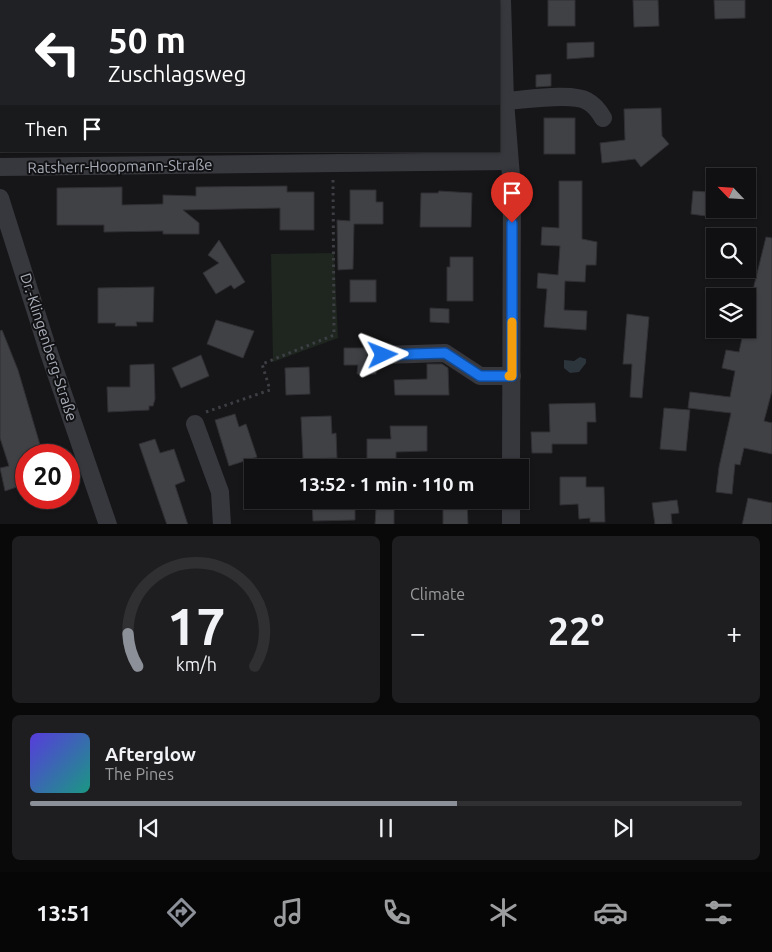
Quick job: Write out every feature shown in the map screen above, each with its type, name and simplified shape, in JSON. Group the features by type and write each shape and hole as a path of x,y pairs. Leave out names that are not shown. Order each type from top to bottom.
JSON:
{"street":[{"path":"502,0 505,101 512,189 511,459"},
{"path":"505,101 568,98 585,100 595,106 603,118"},
{"name":"Ratsherr-Hoopmann-Straße","path":"0,167 161,158 333,162 509,161"},
{"name":"Dr.-Klingenberg-Straße","path":"0,198 48,350 108,524"},
{"path":"383,355 445,353 480,376 512,376"},
{"path":"195,424 220,492 222,524"},
{"path":"511,509 511,524"}],"path":[{"path":"195,424 192,416 270,390 262,364 334,335 333,162"}],"shaded area":[{"path":"334,253 338,338 273,362 271,254"},
{"path":"580,357 586,359 586,363 579,372 570,373 564,368 564,360 574,361"}],"building":[{"path":"548,0 575,0 575,26 548,26"},
{"path":"633,0 658,0 659,26 634,27"},
{"path":"714,0 745,0 745,18 715,19"},
{"path":"594,42 594,57 567,59 567,43"},
{"path":"551,74 551,86 536,87 536,75"},
{"path":"661,108 662,136 669,144 641,167 635,159 602,163 600,143 625,140 624,109"},
{"path":"544,118 575,118 575,154 544,154"},
{"path":"559,181 582,181 582,239 597,242 596,265 586,265 585,282 565,281 564,310 587,311 586,330 544,327 547,289 537,288 538,273 558,275 560,246 541,245 542,227 559,228"},
{"path":"287,186 287,192 314,192 314,230 280,230 280,208 183,210 199,223 199,234 163,234 163,231 104,232 104,225 57,225 57,188 122,187 122,205 163,204 163,195 196,196 196,187"},
{"path":"350,190 376,190 376,202 383,202 383,224 354,224 353,269 338,270 337,220 350,221"},
{"path":"439,191 472,193 471,227 420,227 421,193 438,193"},
{"path":"693,191 706,192 706,216 691,214"},
{"path":"766,237 772,238 772,391 764,421 772,423 772,454 744,448 740,465 735,464 732,494 716,492 719,467 731,413 688,408 690,392 730,397 735,371 722,368 726,350 739,352 742,338 756,338 756,288 753,288"},
{"path":"219,240 245,282 234,289 231,285 216,294 203,273 219,263 208,255"},
{"path":"450,257 473,257 473,301 447,301 447,267 450,267"},
{"path":"350,280 376,280 376,302 350,302"},
{"path":"154,287 153,322 136,322 137,326 115,326 116,323 98,323 98,288"},
{"path":"430,308 449,309 449,323 430,322"},
{"path":"627,314 649,317 642,398 630,397 632,364 623,364"},
{"path":"216,320 254,331 243,358 207,344"},
{"path":"2,330 18,370 40,444 15,444 15,488 5,491 0,468 9,466 0,438 0,331"},
{"path":"344,348 375,348 372,355 376,362 376,374 357,374 358,365 344,365"},
{"path":"201,355 209,376 181,388 172,368"},
{"path":"154,364 155,399 153,406 149,406 149,410 108,412 107,387 130,387 130,365"},
{"path":"427,364 442,364 448,368 449,395 395,395 394,380 427,379"},
{"path":"309,367 310,394 286,395 285,368"},
{"path":"595,403 596,422 587,422 587,444 552,444 552,453 532,453 531,432 550,432 549,404"},
{"path":"664,408 690,410 686,451 660,449"},
{"path":"235,414 239,427 246,424 257,457 244,459 244,461 229,466 215,420"},
{"path":"331,416 332,434 336,433 337,458 303,459 301,417"},
{"path":"390,426 427,426 427,451 396,452 396,459 367,459 367,439 391,439"},
{"path":"155,439 160,453 174,449 185,481 175,485 188,524 167,524 139,444"},
{"path":"560,477 586,477 586,487 604,487 605,522 590,522 590,518 579,519 578,504 560,505"},
{"path":"748,498 772,503 772,524 742,524"},
{"path":"677,500 679,513 671,514 672,524 655,524 652,503"},
{"path":"312,509 355,509 355,520 313,521"},
{"path":"376,509 394,509 394,524 375,524"},
{"path":"443,509 467,509 468,524 443,524"}],"slow traffic":[{"path":"509,376 512,376 512,322"}],"route":[{"path":"383,355 445,353 459,360 480,376 512,376 512,223"}]}
